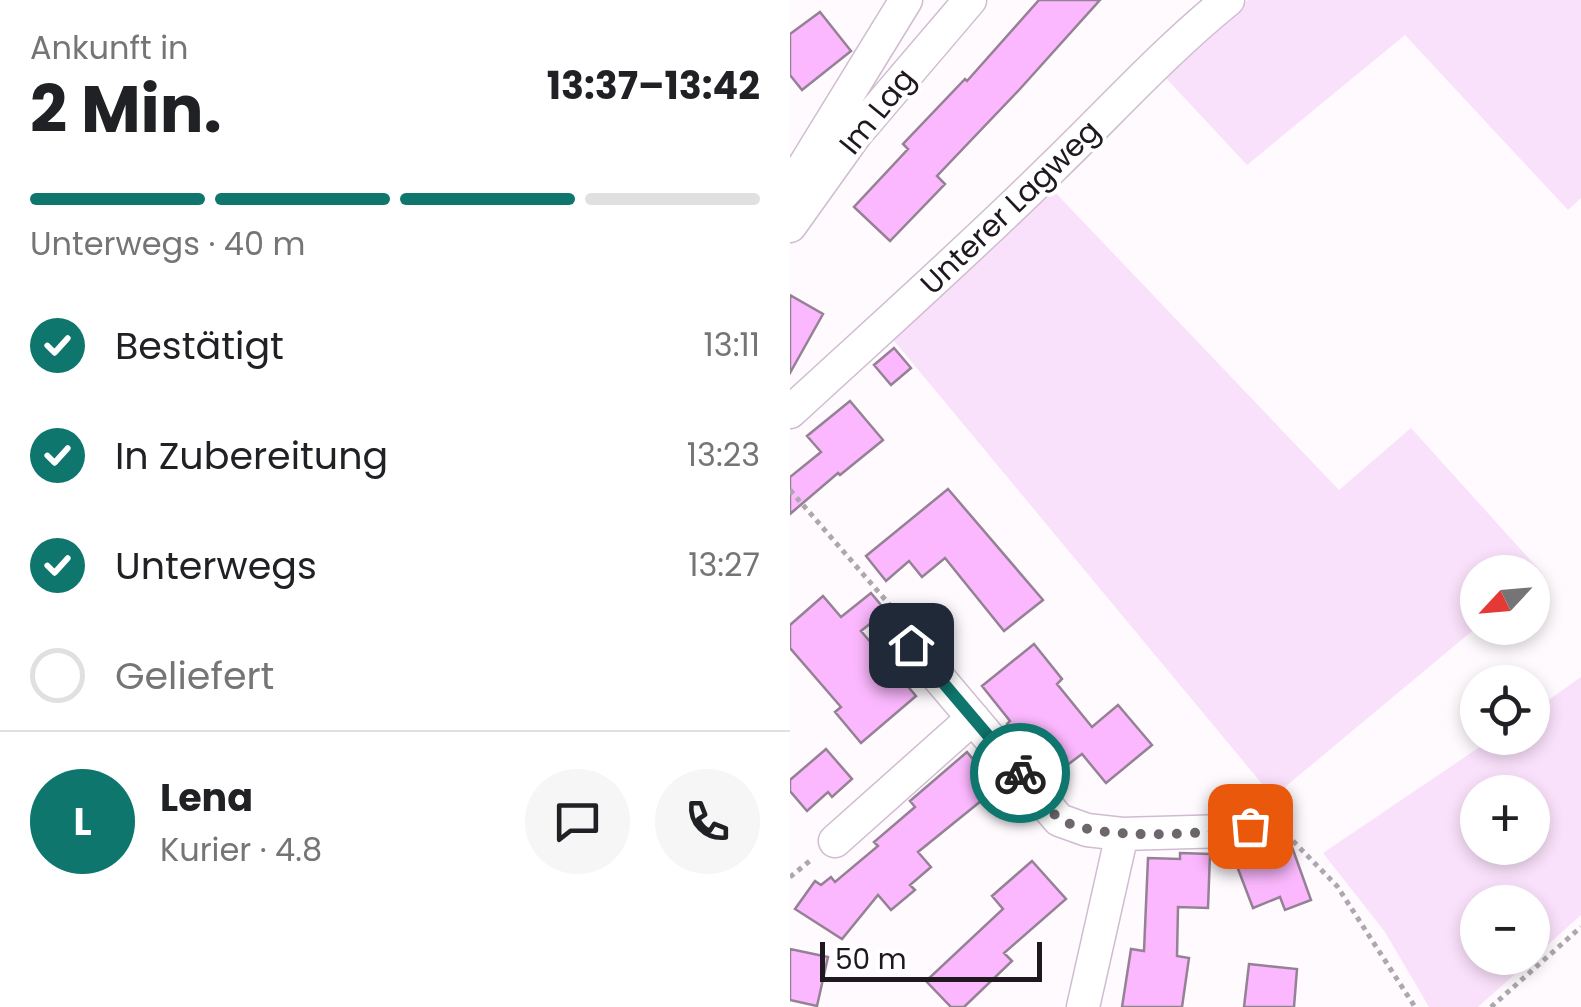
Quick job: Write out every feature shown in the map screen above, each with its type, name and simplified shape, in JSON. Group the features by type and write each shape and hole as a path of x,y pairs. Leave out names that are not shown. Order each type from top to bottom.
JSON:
{"street":[{"path":"790,204 801,171 906,0"},
{"name":"Im Lag","path":"790,226 855,135 970,0"},
{"name":"Unterer Lagweg","path":"790,412 1051,170 1188,33 1228,0"},
{"path":"911,645 1059,820 1087,830 1122,834 1227,831 1274,821"},
{"path":"835,841 973,718"},
{"path":"1083,1007 1122,834"}],"path":[{"path":"790,490 904,620 911,645"},
{"path":"1274,821 1338,886 1415,1007"},
{"path":"1491,1007 1581,926"}],"shaded area":[{"path":"1248,0 1581,0 1581,198 1568,210 1405,35 1247,165 1164,76"},
{"path":"1050,187 1339,490 1411,428 1526,555 1460,555 1460,641 1273,797 890,336"},
{"path":"1581,677 1581,915 1550,943 1550,885 1460,885 1460,975 1514,975 1478,1007 1429,1007 1385,932 1323,853 1468,755 1550,755 1550,699"}],"building":[{"path":"1039,0 1100,0 937,176 945,184 890,241 854,207 908,149 903,144 967,81"},
{"path":"820,12 851,51 802,90 790,75 790,34"},
{"path":"790,295 823,314 790,373"},
{"path":"894,348 911,368 891,385 874,365"},
{"path":"850,401 883,440 790,514 790,477 821,452 807,436"},
{"path":"948,489 1043,600 1004,631 945,558 922,577 909,561 886,581 866,556"},
{"path":"871,593 886,611 861,631 916,696 861,743 835,712 841,707 790,648 790,625 823,596 841,617"},
{"path":"1034,644 1062,679 1057,684 1092,727 1118,705 1152,745 1106,783 1082,754 1062,769 1037,739 1026,748 982,686"},
{"path":"826,749 852,779 832,797 828,792 807,811 790,791 790,780"},
{"path":"967,752 997,788 918,852 931,867 910,885 915,890 891,910 878,895 842,939 795,909 815,881 821,885 831,877 835,882 878,846 874,842 915,807 910,801"},
{"path":"1292,847 1311,900 1285,910 1280,897 1253,908 1235,861 1263,850 1265,857"},
{"path":"1180,853 1210,854 1208,908 1178,907 1177,956 1189,958 1182,1007 1122,1007 1131,949 1144,951 1148,858 1180,859"},
{"path":"1032,861 1066,899 1004,953 1012,961 964,1007 951,1007 926,981 1003,909 992,896"},
{"path":"790,949 828,957 817,1006 790,1000"},
{"path":"1249,964 1297,969 1294,1007 1244,1007"}],"way so far":[{"path":"1020,773 1059,820 1087,830 1122,834 1227,831 1250,826"}],"route":[{"path":"911,645 1020,773"}]}
